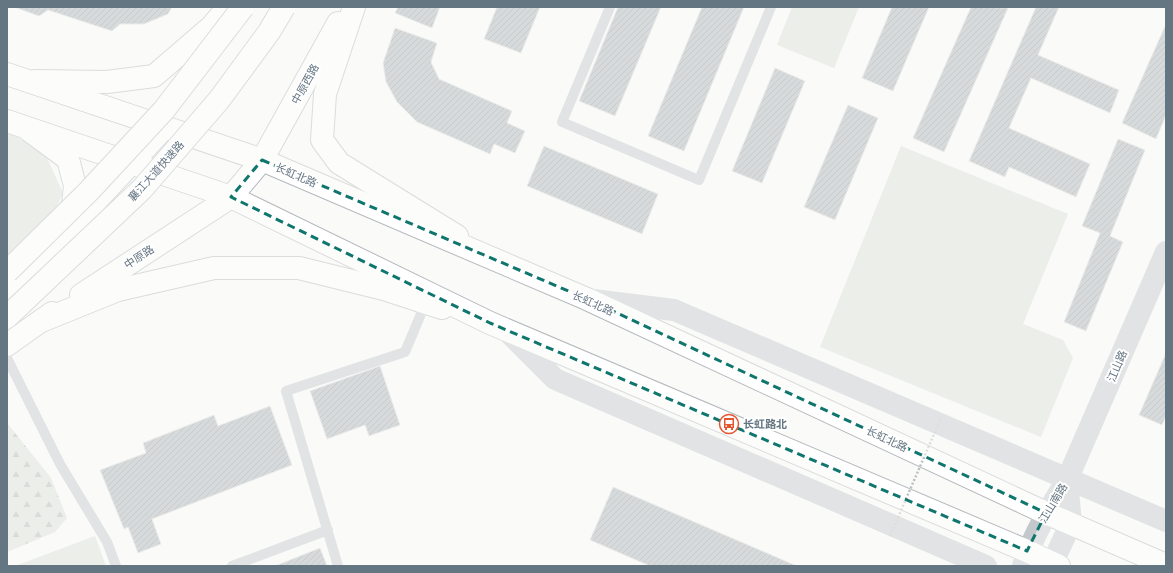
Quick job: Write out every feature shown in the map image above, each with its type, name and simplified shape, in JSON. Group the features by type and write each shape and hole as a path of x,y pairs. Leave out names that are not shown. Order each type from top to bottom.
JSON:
{"main road":[{"path":"30,81 107,82 154,76 212,26 228,7"},
{"path":"16,274 132,163 164,128 235,7"},
{"path":"7,290 16,274 89,191 164,110 243,7"},
{"name":"襄江大道快速路","path":"7,317 142,189 219,100 269,32 284,7"},
{"name":"中原西路","path":"262,160 347,7"},
{"path":"354,7 325,94 322,140 340,163 501,264"},
{"name":"长虹北路","path":"7,74 262,160 501,264 588,299 1046,513 1166,565"},
{"path":"16,274 57,233 73,205 75,186 68,159 17,124"},
{"path":"17,124 231,197 498,327 1025,558 1054,565"},
{"name":"中原路","path":"7,345 39,322 231,197 262,160"},
{"path":"39,322 118,290 214,268 299,268 384,289 498,327"}],"street":[{"name":"江山路","path":"1068,480 1166,252"},
{"path":"588,299 674,310 1166,521"},
{"path":"498,327 554,379 986,566"},
{"name":"江山南路","path":"1025,558 1046,513 1068,480"},
{"name":"江山南路","path":"1054,565 1071,523 1068,480"}],"lane":[{"path":"610,7 562,122 699,180 771,7"},
{"path":"338,566 286,391 406,352 426,302"},
{"path":"7,358 60,464 107,542 116,566"},
{"path":"232,566 328,530"}],"path":[{"path":"890,536 941,418"}],"highlighted area":[{"path":"262,160 587,299 1046,513 1027,551 490,323 231,197"}],"green space":[{"path":"792,7 859,7 834,68 777,45"},
{"path":"7,133 16,136 47,158 63,193 50,223 7,276"},
{"path":"901,146 1068,214 1023,324 1063,340 1073,358 1041,437 820,347"},
{"path":"7,423 51,478 67,518 55,532 7,552"},
{"path":"95,536 106,566 15,566"}],"building":[{"path":"14,7 172,7 168,14 144,24 120,24 112,31 48,10 39,16"},
{"path":"398,7 440,7 432,28 395,13"},
{"path":"497,7 540,7 521,53 484,39"},
{"path":"618,7 661,7 615,116 579,101"},
{"path":"702,7 744,7 684,151 648,136"},
{"path":"892,7 929,7 893,91 862,78"},
{"path":"971,7 1008,8 944,152 913,138"},
{"path":"1036,7 1059,7 1038,55 1119,90 1110,113 1031,78 1009,128 1090,164 1076,197 1009,167 1005,177 969,161"},
{"path":"1166,24 1166,115 1156,139 1122,123"},
{"path":"395,28 437,43 431,62 439,79 512,111 507,123 525,131 515,153 494,144 490,154 417,122 397,102 386,82 383,63"},
{"path":"775,68 805,81 762,183 732,171"},
{"path":"848,105 878,118 835,220 804,207"},
{"path":"1118,139 1145,150 1110,236 1123,242 1086,331 1064,322 1100,233 1082,226"},
{"path":"544,146 658,194 642,234 527,186"},
{"path":"1166,353 1166,416 1162,425 1139,415"},
{"path":"380,366 400,425 369,436 365,425 327,439 310,391"},
{"path":"270,406 292,465 152,519 161,544 138,553 128,527 124,529 100,470 146,453 143,443 214,415 218,426"},
{"path":"613,487 797,566 650,566 590,540"},
{"path":"320,548 327,566 275,566"}],"place":[{"name":"长虹路北","path":"729,424"}]}
